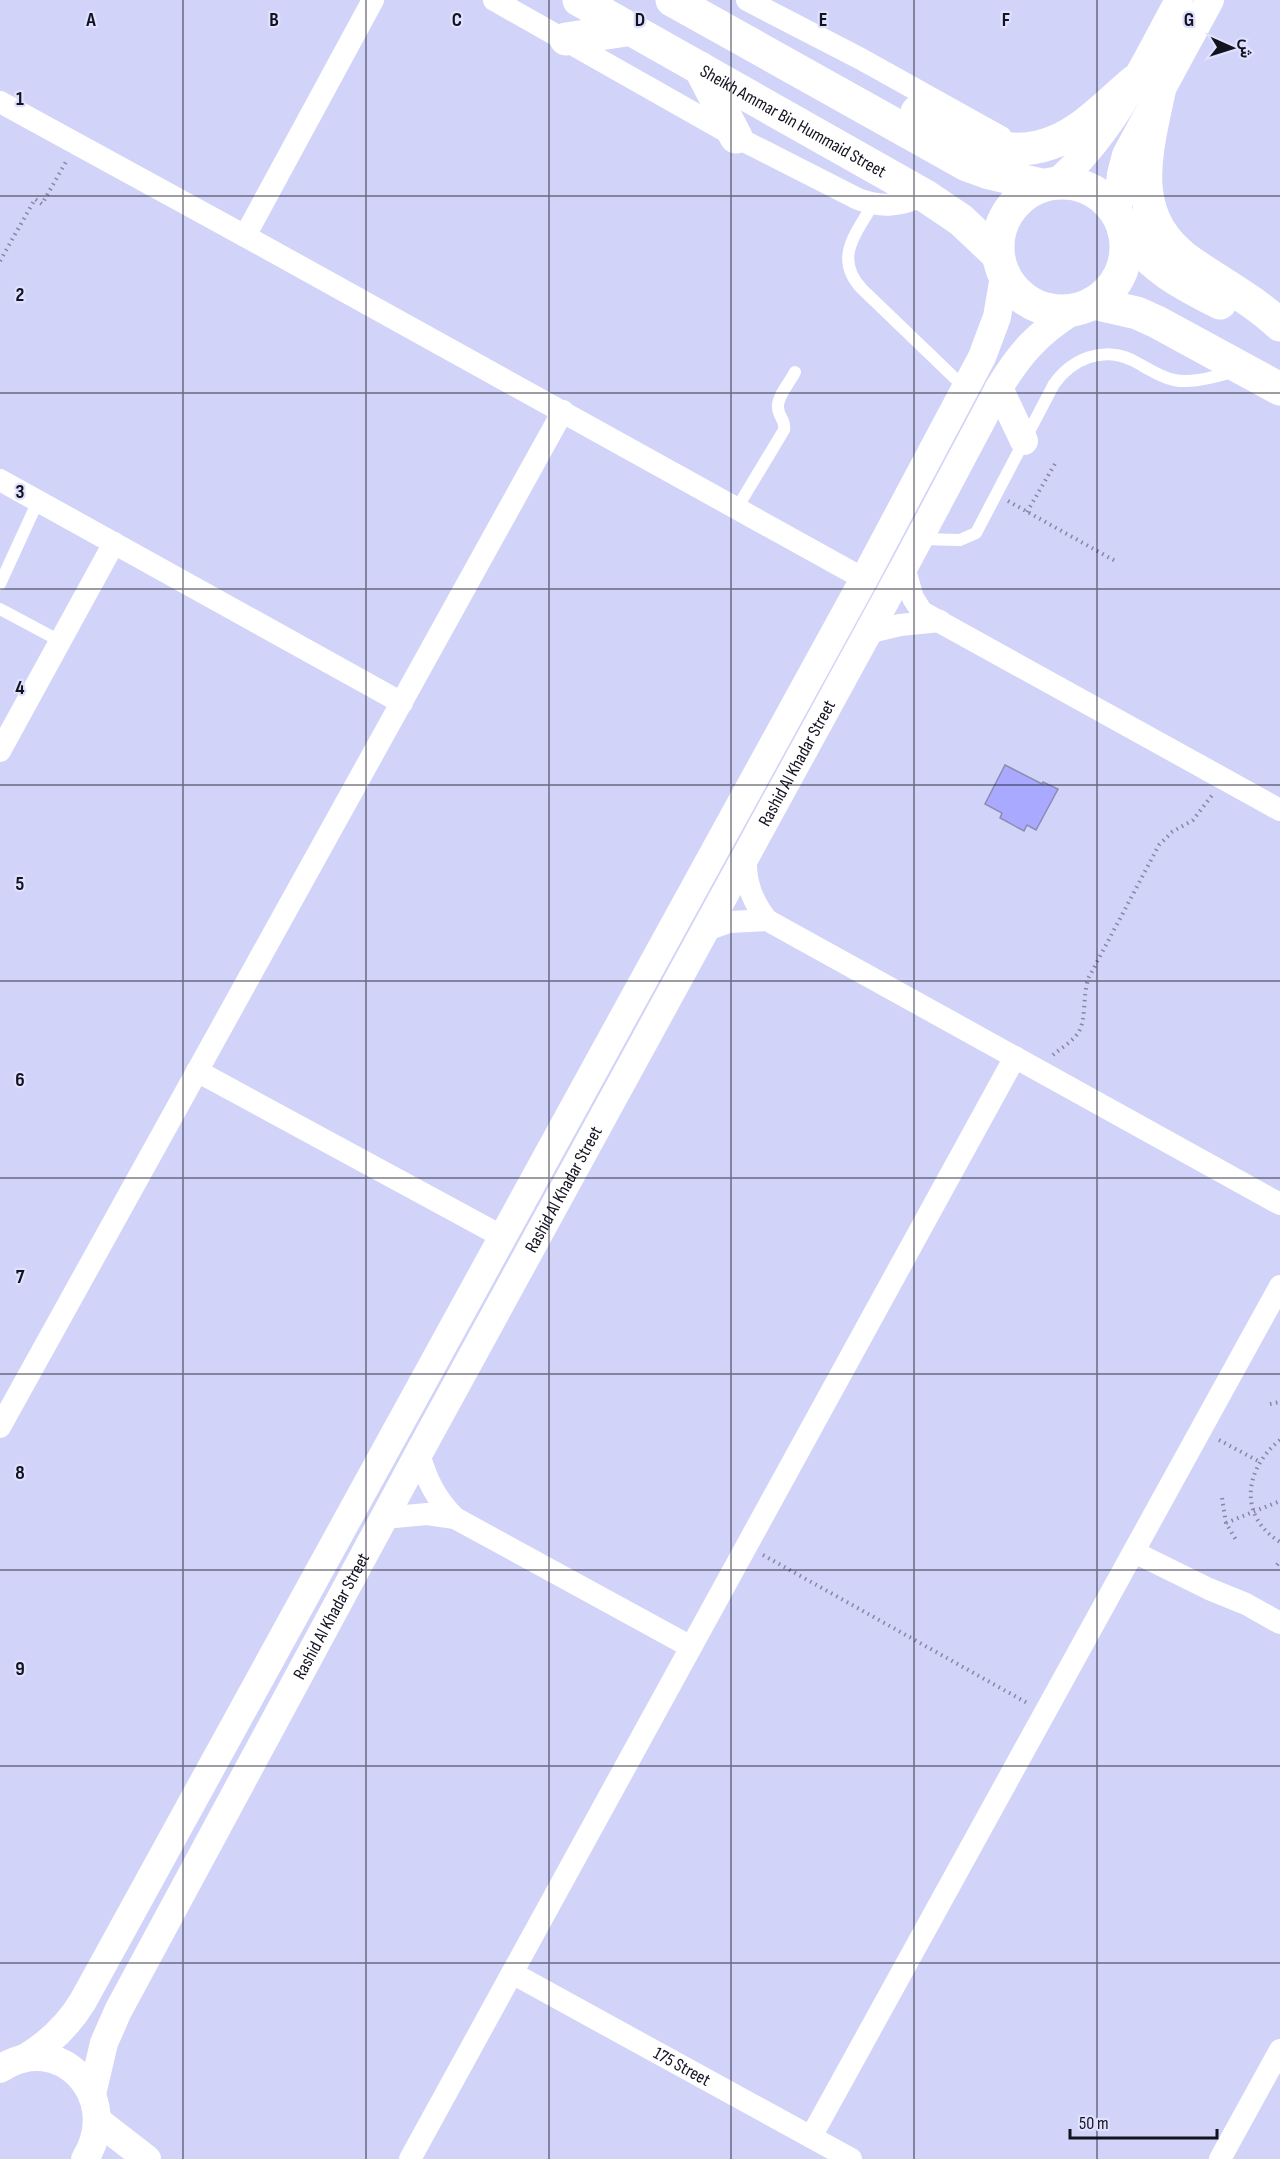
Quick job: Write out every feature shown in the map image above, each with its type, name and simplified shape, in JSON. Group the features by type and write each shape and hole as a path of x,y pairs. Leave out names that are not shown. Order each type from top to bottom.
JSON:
{"main road":[{"name":"Sheikh Ammar Bin Hummaid Street","path":"579,0 924,195 960,220 1001,266"},
{"path":"672,0 967,165 989,174 1050,184 1075,184 1092,189 1106,200 1139,250 1157,267 1177,281 1280,334"},
{"path":"566,39 633,29"},
{"path":"700,68 736,137"},
{"path":"840,95 869,95 888,99 977,142 1000,149 1024,150 1064,138 1147,87 1149,139 1144,173 1146,194 1152,214 1162,232 1175,249 1191,262 1258,307 1280,325"},
{"path":"1050,184 1023,196 1007,212 999,233 1001,266 1016,292 1032,304 1052,311 1083,307 1115,307 1158,322 1280,389"},
{"path":"1083,307 1109,290 1121,273 1126,252 1120,222"}],"street":[{"path":"245,236 373,0"},
{"path":"494,0 736,137 858,199 873,204 899,204 924,195"},
{"path":"747,0 861,59 1024,150"},
{"path":"1120,222 1121,174 1126,155 1147,87 1179,0"},
{"path":"1050,184 1096,143 1147,87 1210,0"},
{"path":"0,102 864,579"},
{"name":"Rashid Al Khadar Street","path":"8,2064 53,2040 83,2001 864,579 982,357 997,317 1001,266"},
{"name":"Rashid Al Khadar Street","path":"92,2094 104,2043 118,2011 384,1518 904,567 999,388 1026,348 1040,334 1083,307"},
{"path":"999,388 1024,441"},
{"path":"0,1427 563,411"},
{"path":"0,480 402,702"},
{"path":"0,751 114,543"},
{"path":"904,567 913,598 922,612 1280,810"},
{"path":"867,633 900,625 940,621"},
{"path":"746,858 748,885 767,920 1280,1204"},
{"path":"704,931 729,922 767,920"},
{"path":"410,2159 1015,1057"},
{"path":"197,1071 503,1237"},
{"path":"811,2137 1280,1286"},
{"path":"419,1454 428,1482 455,1518 691,1647"},
{"path":"384,1518 427,1514 455,1518"},
{"path":"1137,1545 1220,1584 1246,1604 1280,1623"},
{"name":"175 Street","path":"512,1973 851,2159"},
{"path":"1221,2159 1280,2050"},
{"path":"8,2064 42,2058 57,2061 72,2069 83,2080 97,2107 98,2121 92,2148 85,2159"},
{"path":"98,2121 147,2159"}],"lane":[{"path":"873,204 849,246 850,274 862,289 965,388"},
{"path":"919,539 960,540 971,537 980,528 1054,384 1061,374 1080,360 1093,356 1118,356 1131,359 1161,376 1176,381 1191,381 1245,370"},
{"path":"737,508 784,430 785,423 779,414 778,406 795,372"},
{"path":"0,584 38,501"},
{"path":"0,609 60,641"}],"path":[{"path":"0,261 34,199 42,204 76,144"},
{"path":"1027,512 1056,462"},
{"path":"997,495 1117,562"},
{"path":"1035,1069 1079,1032 1082,1025 1084,992 1089,977 1159,845 1172,832 1193,820 1224,778"},
{"path":"1270,1404 1280,1402"},
{"path":"1201,1430 1260,1462"},
{"path":"1280,1440 1260,1462 1250,1491 1253,1512 1264,1529 1280,1542"},
{"path":"1222,1498 1226,1523 1236,1540"},
{"path":"1226,1523 1280,1501"},
{"path":"747,1546 1045,1713"}],"building":[{"path":"1005,765 1042,784 1043,782 1058,789 1036,830 1027,825 1024,831 1000,818 1002,813 985,804"}]}
